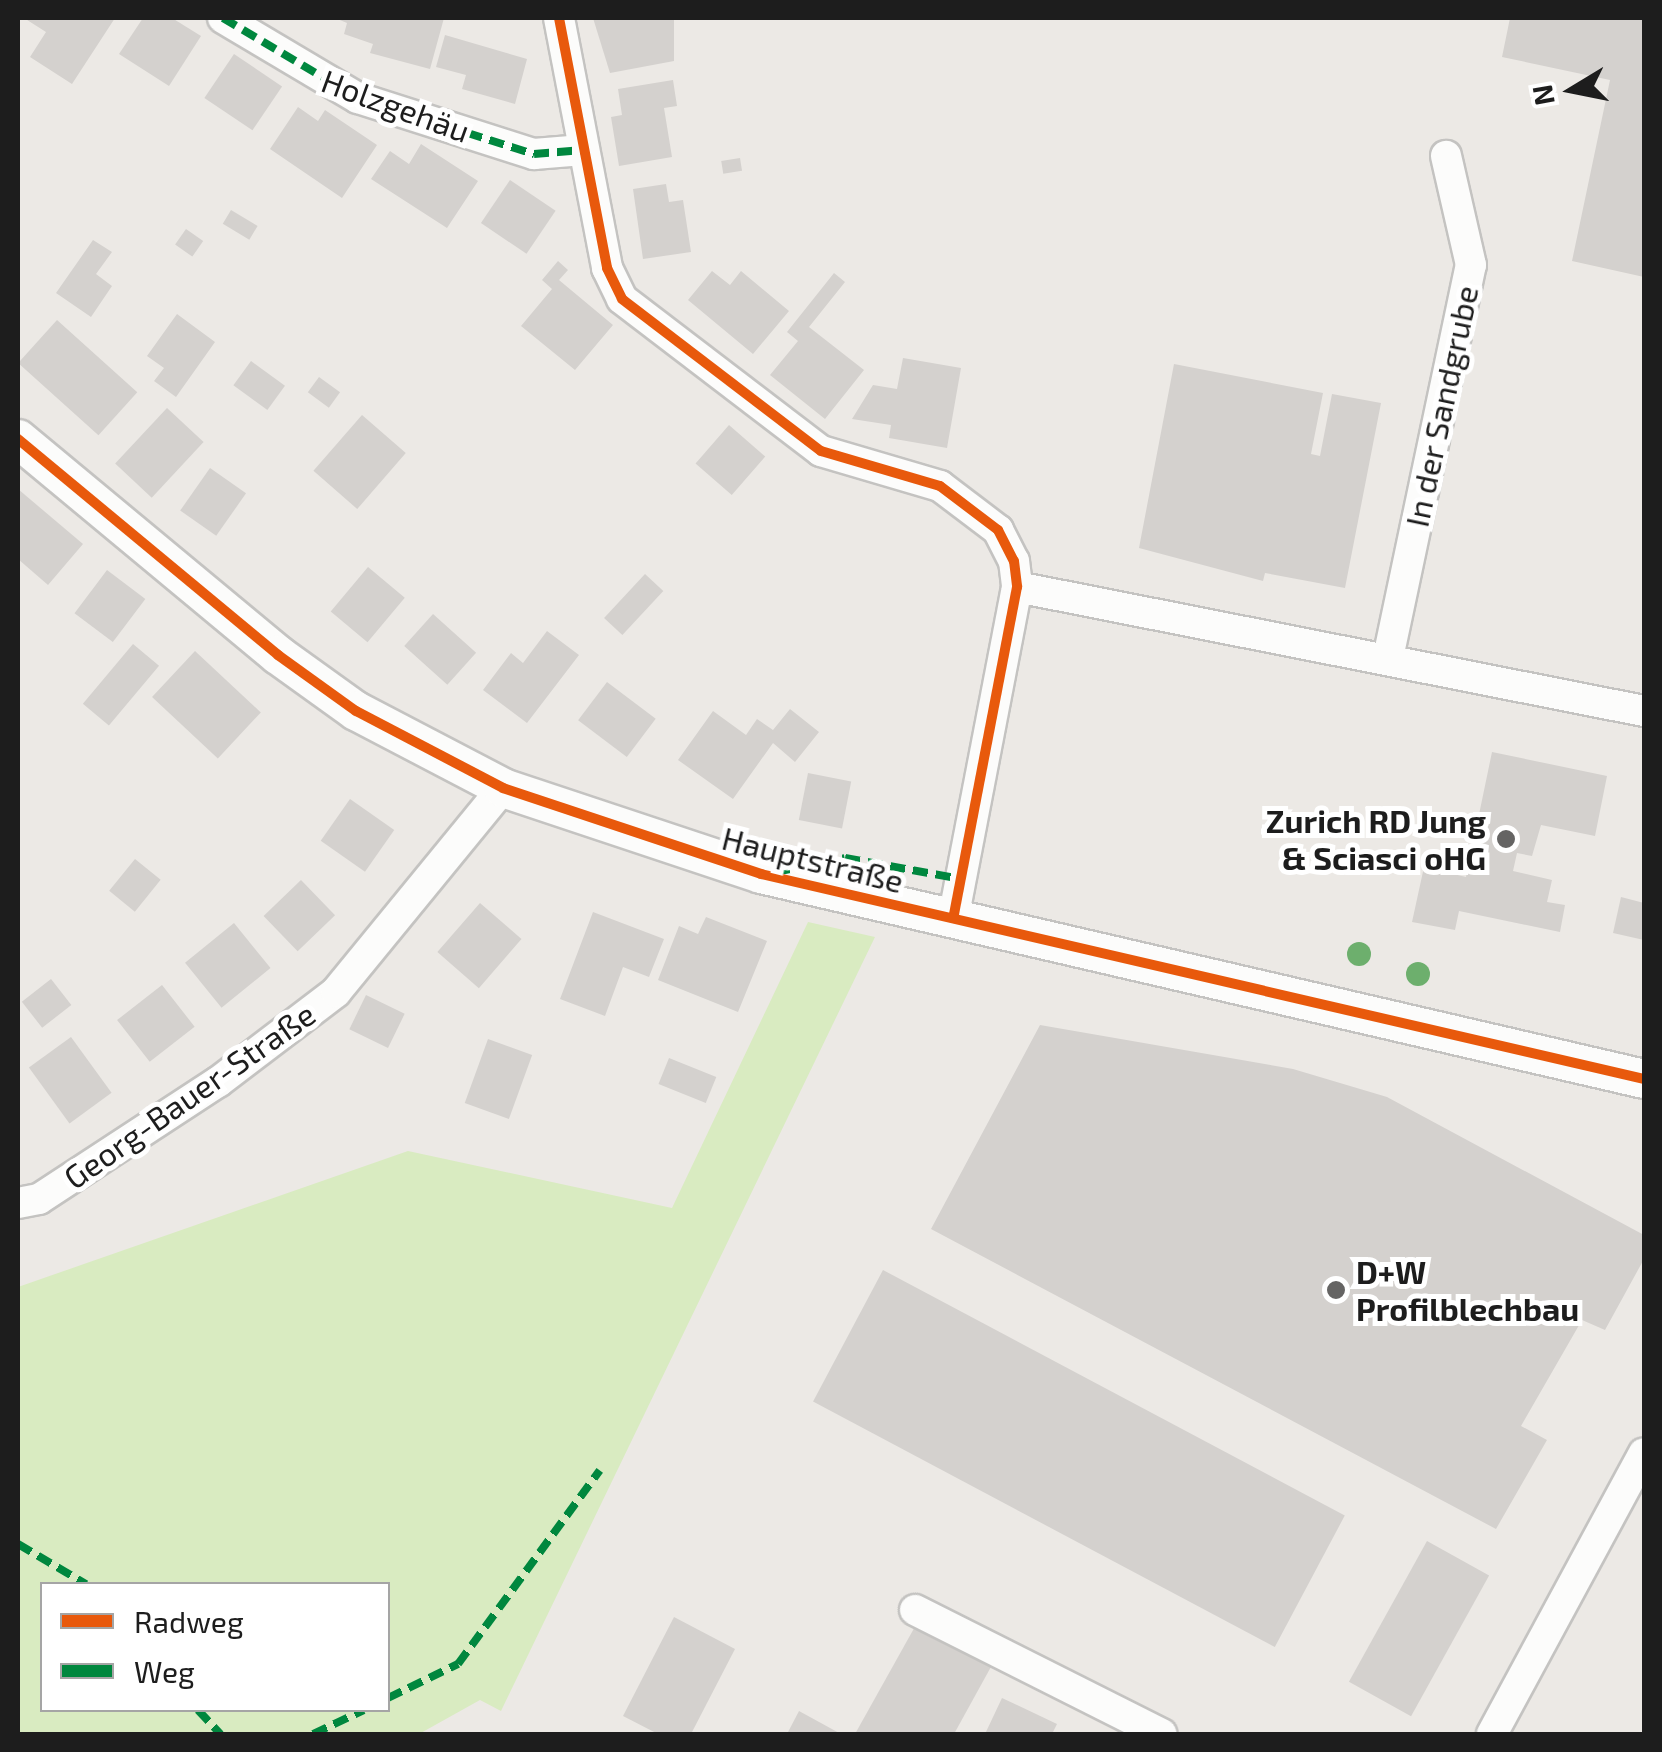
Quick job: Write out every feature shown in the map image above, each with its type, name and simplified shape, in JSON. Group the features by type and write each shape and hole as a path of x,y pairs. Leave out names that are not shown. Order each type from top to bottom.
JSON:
{"street":[{"name":"Holzgehäu","path":"223,18 358,98 534,154 583,150"},
{"path":"559,18 583,150 622,298 821,450 940,486 998,530 1017,587 953,918"},
{"name":"In der Sandgrube","path":"1388,658 1470,265 1446,156"},
{"name":"Hauptstraße","path":"18,438 278,655 356,711 503,788 761,874 1644,1079"},
{"path":"1017,587 1644,710"},
{"name":"Georg-Bauer-Straße","path":"18,1203 39,1199 218,1082 336,992 503,788"},
{"path":"1492,1734 1644,1453"},
{"path":"915,1610 1162,1734"}],"green space":[{"path":"808,922 875,937 501,1711 480,1700 419,1734 18,1734 18,1287 408,1151 672,1208"}],"building":[{"path":"24,18 115,18 72,84 30,57 46,32"},
{"path":"143,18 172,18 201,36 169,86 119,54"},
{"path":"335,18 444,18 430,69 370,53 373,44 344,34 347,23"},
{"path":"593,18 674,18 674,61 610,73"},
{"path":"1510,18 1644,18 1644,277 1572,261 1610,80 1502,57"},
{"path":"445,35 527,59 515,104 462,89 466,75 436,67"},
{"path":"234,54 282,86 252,130 204,98"},
{"path":"673,80 677,106 664,108 672,157 619,166 611,117 622,115 618,89"},
{"path":"298,107 318,121 325,110 377,145 342,198 270,149"},
{"path":"421,144 478,181 447,228 371,179 390,151 409,164"},
{"path":"740,158 742,171 723,174 721,161"},
{"path":"510,180 556,211 527,254 481,223"},
{"path":"666,184 669,202 683,200 691,252 643,259 633,189"},
{"path":"231,210 258,226 249,240 223,224"},
{"path":"186,229 203,241 192,257 175,245"},
{"path":"93,240 112,252 96,274 112,286 91,317 56,293"},
{"path":"558,261 568,270 559,280 613,325 575,370 521,326 552,289 542,280"},
{"path":"712,271 730,285 741,271 789,311 753,354 688,300"},
{"path":"834,273 845,282 809,327 864,370 825,419 770,375 798,341 787,332"},
{"path":"177,314 215,342 176,397 154,381 164,368 147,356"},
{"path":"57,320 137,392 98,435 18,363"},
{"path":"903,358 961,368 947,448 889,438 891,425 852,419 873,385 897,389"},
{"path":"251,361 285,386 267,410 233,385"},
{"path":"1174,364 1323,393 1311,454 1320,456 1332,394 1381,403 1345,588 1265,573 1263,581 1139,548"},
{"path":"319,377 340,392 329,408 308,392"},
{"path":"167,408 204,442 152,498 115,464"},
{"path":"362,415 406,453 357,509 313,471"},
{"path":"729,425 765,456 732,495 696,463"},
{"path":"210,468 246,493 216,536 180,511"},
{"path":"18,489 83,544 48,585 18,559"},
{"path":"368,567 405,598 367,642 331,611"},
{"path":"107,570 145,599 113,642 75,613"},
{"path":"645,574 663,591 622,635 604,618"},
{"path":"433,614 476,653 447,685 404,646"},
{"path":"547,631 579,655 527,723 483,690 511,653 523,663"},
{"path":"133,644 159,666 109,726 83,704"},
{"path":"195,651 261,712 218,758 152,697"},
{"path":"607,682 656,719 627,757 578,720"},
{"path":"790,709 819,732 795,762 773,743 733,799 678,760 713,711 746,735 757,719 773,730"},
{"name":"Zurich RD Jung & Sciasci oHG","path":"1492,752 1607,776 1595,836 1541,825 1532,856 1517,853 1513,871 1552,880 1547,902 1565,905 1560,932 1459,911 1455,930 1412,922 1424,867 1466,877"},
{"path":"808,773 851,781 842,829 799,820"},
{"path":"350,799 394,830 365,872 321,841"},
{"path":"135,859 161,880 135,912 109,891"},
{"path":"301,880 335,915 298,951 264,916"},
{"path":"1621,897 1644,903 1644,940 1613,933"},
{"path":"480,903 522,939 479,988 437,952"},
{"path":"593,912 664,939 649,977 623,967 605,1016 560,999"},
{"path":"706,917 767,941 738,1012 658,980 679,926 698,934"},
{"path":"234,923 271,968 222,1008 185,963"},
{"path":"51,979 71,1005 42,1028 22,1002"},
{"path":"162,985 195,1027 150,1062 117,1020"},
{"path":"366,995 405,1014 388,1048 349,1029"},
{"name":"D+W Profilblechbau","path":"1040,1025 1293,1069 1387,1097 1644,1235 1644,1259 1605,1330 1582,1320 1521,1426 1547,1440 1496,1529 931,1229"},
{"path":"71,1037 112,1093 69,1123 29,1068"},
{"path":"488,1039 532,1055 509,1119 465,1103"},
{"path":"669,1058 716,1077 706,1103 659,1084"},
{"path":"883,1270 1345,1516 1275,1647 813,1402"},
{"path":"1427,1541 1489,1575 1411,1716 1349,1682"},
{"path":"674,1617 735,1649 691,1734 658,1734 623,1716"},
{"path":"917,1623 992,1665 954,1734 855,1734"},
{"path":"1002,1698 1057,1724 1052,1734 985,1734"},
{"path":"799,1711 841,1734 787,1734"}],"marked path":[{"path":"223,18 358,98 534,154 583,150"},
{"path":"775,872 845,858 962,879"},
{"path":"390,1697 458,1664 600,1470"},
{"path":"18,1544 83,1582"},
{"path":"200,1712 220,1734"},
{"path":"313,1734 360,1712"}],"cycle path":[{"path":"559,18 607,268 622,299 821,451 940,486 998,530 1014,561 1017,587 953,918"},
{"path":"18,439 278,655 356,711 503,788 761,874 1644,1079"}],"place":[{"name":"Zurich RD Jung & Sciasci oHG","path":"1506,839"},
{"name":"D+W Profilblechbau","path":"1336,1290"}]}
